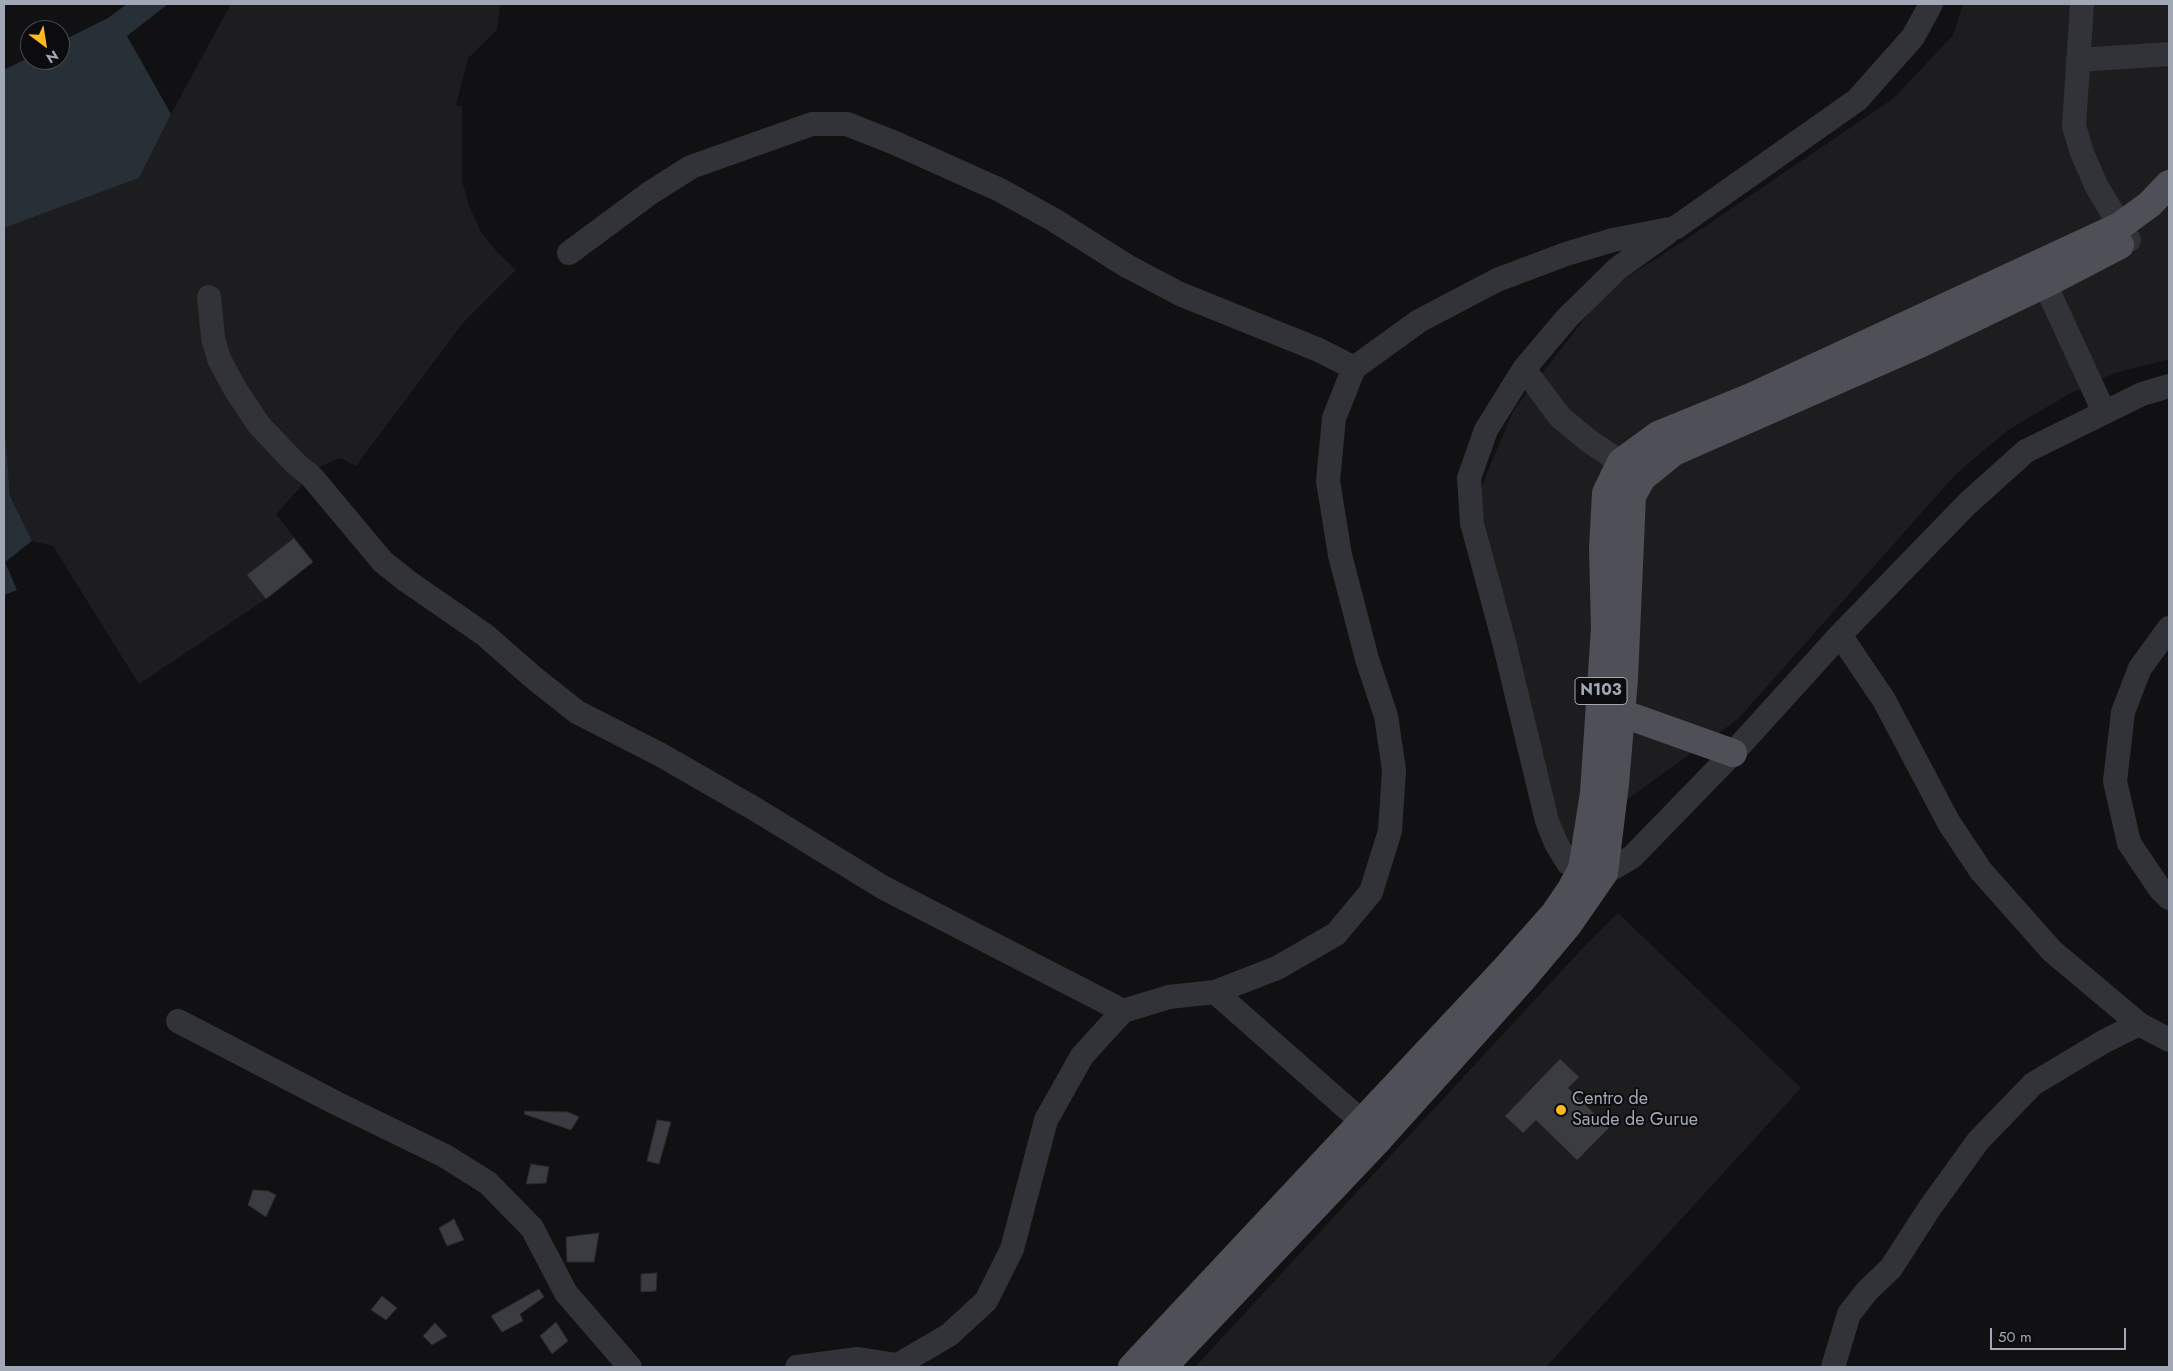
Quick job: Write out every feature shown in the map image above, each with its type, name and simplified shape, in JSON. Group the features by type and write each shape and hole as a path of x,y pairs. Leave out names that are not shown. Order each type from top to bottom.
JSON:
{"main road":[{"name":"N103","path":"1917,332 2046,284 2124,233 2169,184"},
{"name":"N103","path":"1593,871 1594,794 1605,628 1603,549 1606,494 1632,470 1674,452 1917,332 2124,233 2169,208"},
{"name":"N103","path":"1132,1367 1521,981 1568,925 1593,871 1615,784 1621,713 1632,470"},
{"path":"1621,713 1733,753"},
{"name":"N103","path":"1163,1367 1371,1130"}],"street":[{"path":"1931,4 1913,37 1857,100 1617,269 1567,318 1524,369 1486,430 1469,478 1472,523 1504,642 1547,821 1556,843 1568,862 1593,871 1632,857 1733,753 1840,635 1966,504 2026,450 2142,394 2169,386"},
{"path":"2082,4 2074,126 2082,153 2097,188 2124,233"},
{"path":"2078,60 2169,54"},
{"path":"569,253 650,193 691,167 812,124 847,124 895,143 1000,190 1054,220 1128,266 1180,294 1319,350 1354,368"},
{"path":"797,1367 858,1359 896,1366 949,1335 986,1301 1012,1249 1046,1120 1082,1056 1123,1011 1170,998 1215,992 1277,968 1336,934 1371,892 1390,831 1394,770 1386,716 1367,658 1340,555 1328,481 1334,418 1354,368 1420,321 1498,280 1566,254 1613,240 1675,228"},
{"path":"2046,284 2104,412"},
{"path":"209,297 213,338 219,359 236,390 260,425 296,464 311,476 383,562 406,581 485,635 534,678 577,712 661,755 755,809 884,888 1123,1011"},
{"path":"1524,369 1560,417 1589,441 1632,470"},
{"path":"2169,628 2140,668 2123,712 2115,781 2130,843 2160,889 2169,898"},
{"path":"1840,635 1884,700 1949,823 1981,871 2052,950 2139,1024 2169,1040"},
{"path":"1215,992 1371,1130"},
{"path":"178,1021 336,1103 445,1156 488,1183 532,1228 566,1293 630,1367"},
{"path":"1833,1367 1849,1314 1867,1291 1891,1268 1929,1208 1978,1141 2033,1084 2103,1042 2139,1024"}],"shaded area":[{"path":"127,4 168,4 127,36 171,114 139,178 4,228 4,70 20,62 20,70 70,70 70,37 108,18"},
{"path":"231,4 503,4 500,7 497,30 468,58 456,105 462,107 462,181 470,208 481,232 496,251 516,270 462,324 356,466 340,458 319,467 276,514 313,562 266,599 139,684 53,546 32,541 10,496 4,418 4,228 139,178 171,114"},
{"path":"1963,4 2169,4 2169,359 2115,373 2071,393 2008,430 1955,475 1738,719 1565,845 1478,495 1513,411 1606,291 1685,240 1894,98 1953,35"},
{"path":"4,418 10,496 32,541 5,562 17,590 4,595"},
{"path":"1618,913 1801,1088 1546,1367 1195,1367 1580,951"}],"building":[{"path":"294,538 313,562 266,599 247,575"},
{"path":"1560,1059 1579,1077 1568,1088 1609,1128 1577,1160 1536,1120 1523,1133 1505,1116"},
{"path":"525,1111 568,1112 579,1117 571,1130 524,1114"},
{"path":"657,1120 671,1122 659,1164 647,1161"},
{"path":"531,1164 549,1167 546,1183 526,1184"},
{"path":"253,1190 268,1191 276,1195 266,1217 248,1205"},
{"path":"454,1219 464,1240 447,1246 439,1228"},
{"path":"599,1233 594,1262 567,1262 566,1237"},
{"path":"657,1273 656,1291 641,1292 641,1274"},
{"path":"539,1289 544,1297 520,1314 523,1321 502,1332 491,1316"},
{"path":"382,1296 397,1308 386,1320 371,1310"},
{"path":"556,1322 568,1341 552,1354 540,1336"},
{"path":"435,1323 447,1336 432,1345 423,1336"}],"place":[{"name":"Centro de Saude de Gurue","path":"1561,1110"}]}
